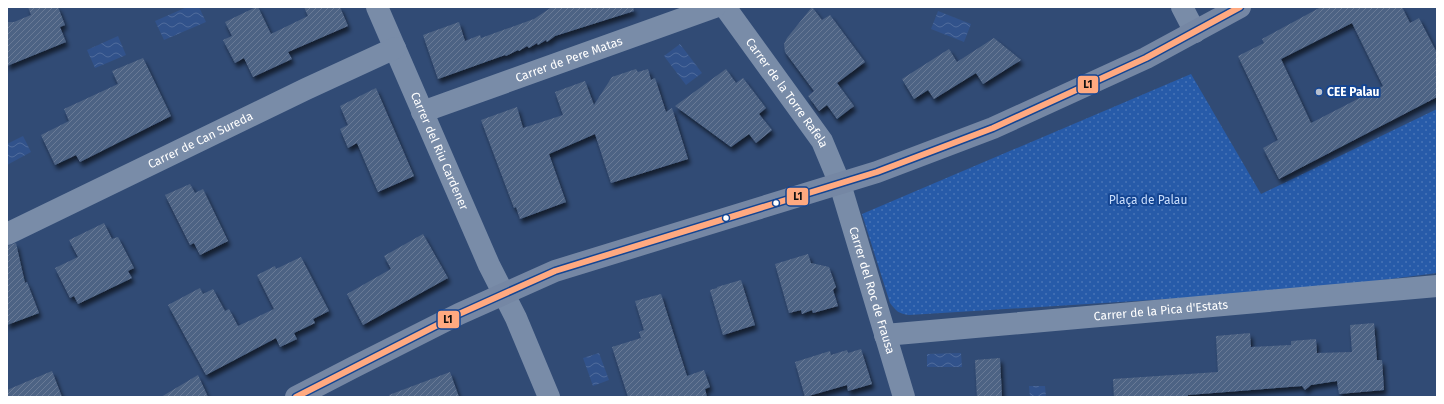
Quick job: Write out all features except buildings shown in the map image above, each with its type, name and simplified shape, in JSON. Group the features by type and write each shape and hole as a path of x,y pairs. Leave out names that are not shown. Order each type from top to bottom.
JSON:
{"street":[{"name":"Carrer del Riu Cardener","path":"377,7 489,265 516,318 549,397"},
{"name":"Carrer de Pere Matas","path":"422,112 715,7"},
{"name":"Carrer de la Torre Rafela","path":"725,7 822,141 840,184"},
{"path":"1182,7 1195,32"},
{"path":"296,397 361,363 555,271 887,169 993,128 1146,58 1240,7"},
{"name":"Carrer de Can Sureda","path":"7,234 306,89 395,48"},
{"name":"Carrer del Roc de Frausa","path":"840,184 904,397"},
{"name":"Carrer de la Pica d'Estats","path":"885,335 1437,286"}],"green space":[{"name":"Plaça de Palau","path":"1191,74 1261,194 1437,109 1437,273 1298,291 909,315 898,312 890,303 862,214"}],"water":[{"path":"187,7 199,7 206,22 164,40 155,21"},
{"path":"938,11 971,24 964,42 931,29"},
{"path":"118,36 126,55 95,68 87,50"},
{"path":"680,44 702,73 686,85 664,56"},
{"path":"23,136 31,152 7,165 7,144"},
{"path":"599,353 609,380 593,386 583,358"},
{"path":"961,353 962,367 927,367 927,354"},
{"path":"1029,386 1045,386 1046,397 1030,397"}],"transit line":[{"name":"L1","path":"296,397 459,314 555,271 877,172 993,128 1146,58 1240,7"}],"place":[{"name":"CEE Palau","path":"1319,92"}]}
